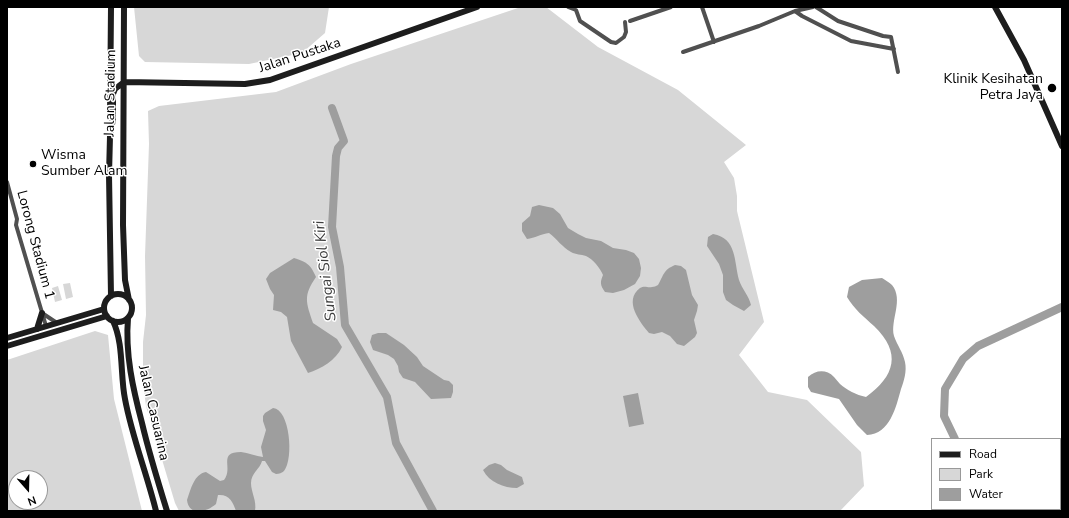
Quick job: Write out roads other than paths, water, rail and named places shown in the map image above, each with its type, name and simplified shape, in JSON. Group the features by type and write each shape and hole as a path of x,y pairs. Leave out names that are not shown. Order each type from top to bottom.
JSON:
{"main road":[{"name":"Jalan Stadium","path":"111,7 109,92 111,296"},
{"name":"Jalan Stadium","path":"124,7 122,150 123,225 125,280 129,300"},
{"name":"Jalan Pustaka","path":"124,82 245,84 270,80 477,7"},
{"path":"995,7 1024,60 1062,146"},
{"path":"110,138 113,118 113,94 115,90 124,82"},
{"path":"122,295 129,300 132,307 128,318 121,322 113,321 107,316 104,309 106,302 111,296 122,295"},
{"path":"7,338 104,309"},
{"path":"37,329 42,313"},
{"path":"7,346 107,316"},
{"name":"Jalan Casuarina","path":"128,318 127,331 131,378 144,434 167,511"},
{"name":"Jalan Casuarina","path":"113,321 118,334 124,399 156,511"},
{"path":"46,326 49,329 63,329"}],"street":[{"path":"568,7 576,10 580,21 611,42 619,42 624,37 627,22 671,7"},
{"path":"702,7 714,42"},
{"path":"683,52 759,26 796,11 814,7 838,21 883,36 891,37 898,72"},
{"path":"796,11 802,16 851,41 894,49"},
{"name":"Lorong Stadium 1","path":"7,182 17,219 16,225 46,326"},
{"name":"Lorong Stadium 1","path":"42,313 57,323"}],"water":[{"path":"539,205 553,208 560,214 568,228 578,234 586,238 601,241 613,248 634,253 639,259 641,268 640,276 635,284 624,290 613,293 605,292 601,284 603,275 596,264 589,257 571,252 549,233 527,239 522,231 522,223 530,216 532,207"},
{"path":"713,234 721,236 726,240 733,252 739,280 751,305 744,311 726,300 723,292 723,275 719,264 707,246 708,237"},
{"path":"294,258 308,264 316,277 307,294 307,304 313,323 337,339 342,347 332,360 318,369 308,373 291,341 287,317 281,312 273,310 274,295 266,279 270,273"},
{"path":"675,265 681,266 686,270 692,295 698,305 694,320 697,333 695,337 684,346 677,344 670,336 662,332 654,334 649,333 641,323 633,305 635,293 640,288 658,285 666,271"},
{"path":"882,278 892,285 897,297 893,330 906,365 897,404 891,418 887,425 881,430 867,435 857,425 839,399 811,392 808,387 808,377 821,371 831,374 840,384 855,394 866,397 883,381 889,372 891,364 889,346 883,336 856,309 847,297 849,287 862,280"},
{"path":"386,333 404,345 417,357 423,366 444,380 449,381 453,385 451,398 431,399 415,382 403,378 394,359 388,355 373,350 370,342 372,335"},
{"path":"638,393 644,424 629,427 623,396"},
{"path":"273,408 279,411 287,425 289,435 289,456 284,471 276,474 272,472 265,461 262,461 251,480 255,511 236,511 230,499 222,495 218,495 216,504 208,509 203,511 195,511 191,509 187,500 196,479 202,473 206,472 220,481 224,480 228,471 227,462 230,455 241,452 263,457 261,447 266,430 263,416"},
{"path":"495,463 522,477 524,484 517,488 512,488 497,484 489,478 483,470 489,465"}],"waterway":[{"name":"Sungai Siol Kiri","path":"332,108 344,141 338,148 336,156 332,227 340,267 345,325 387,397 396,443 433,511"},
{"path":"955,438 944,416 945,389 963,359 978,346 1062,307"}],"place":[{"name":"Klinik Kesihatan Petra Jaya","path":"1052,88"},
{"name":"Wisma Sumber Alam","path":"33,164"}]}
